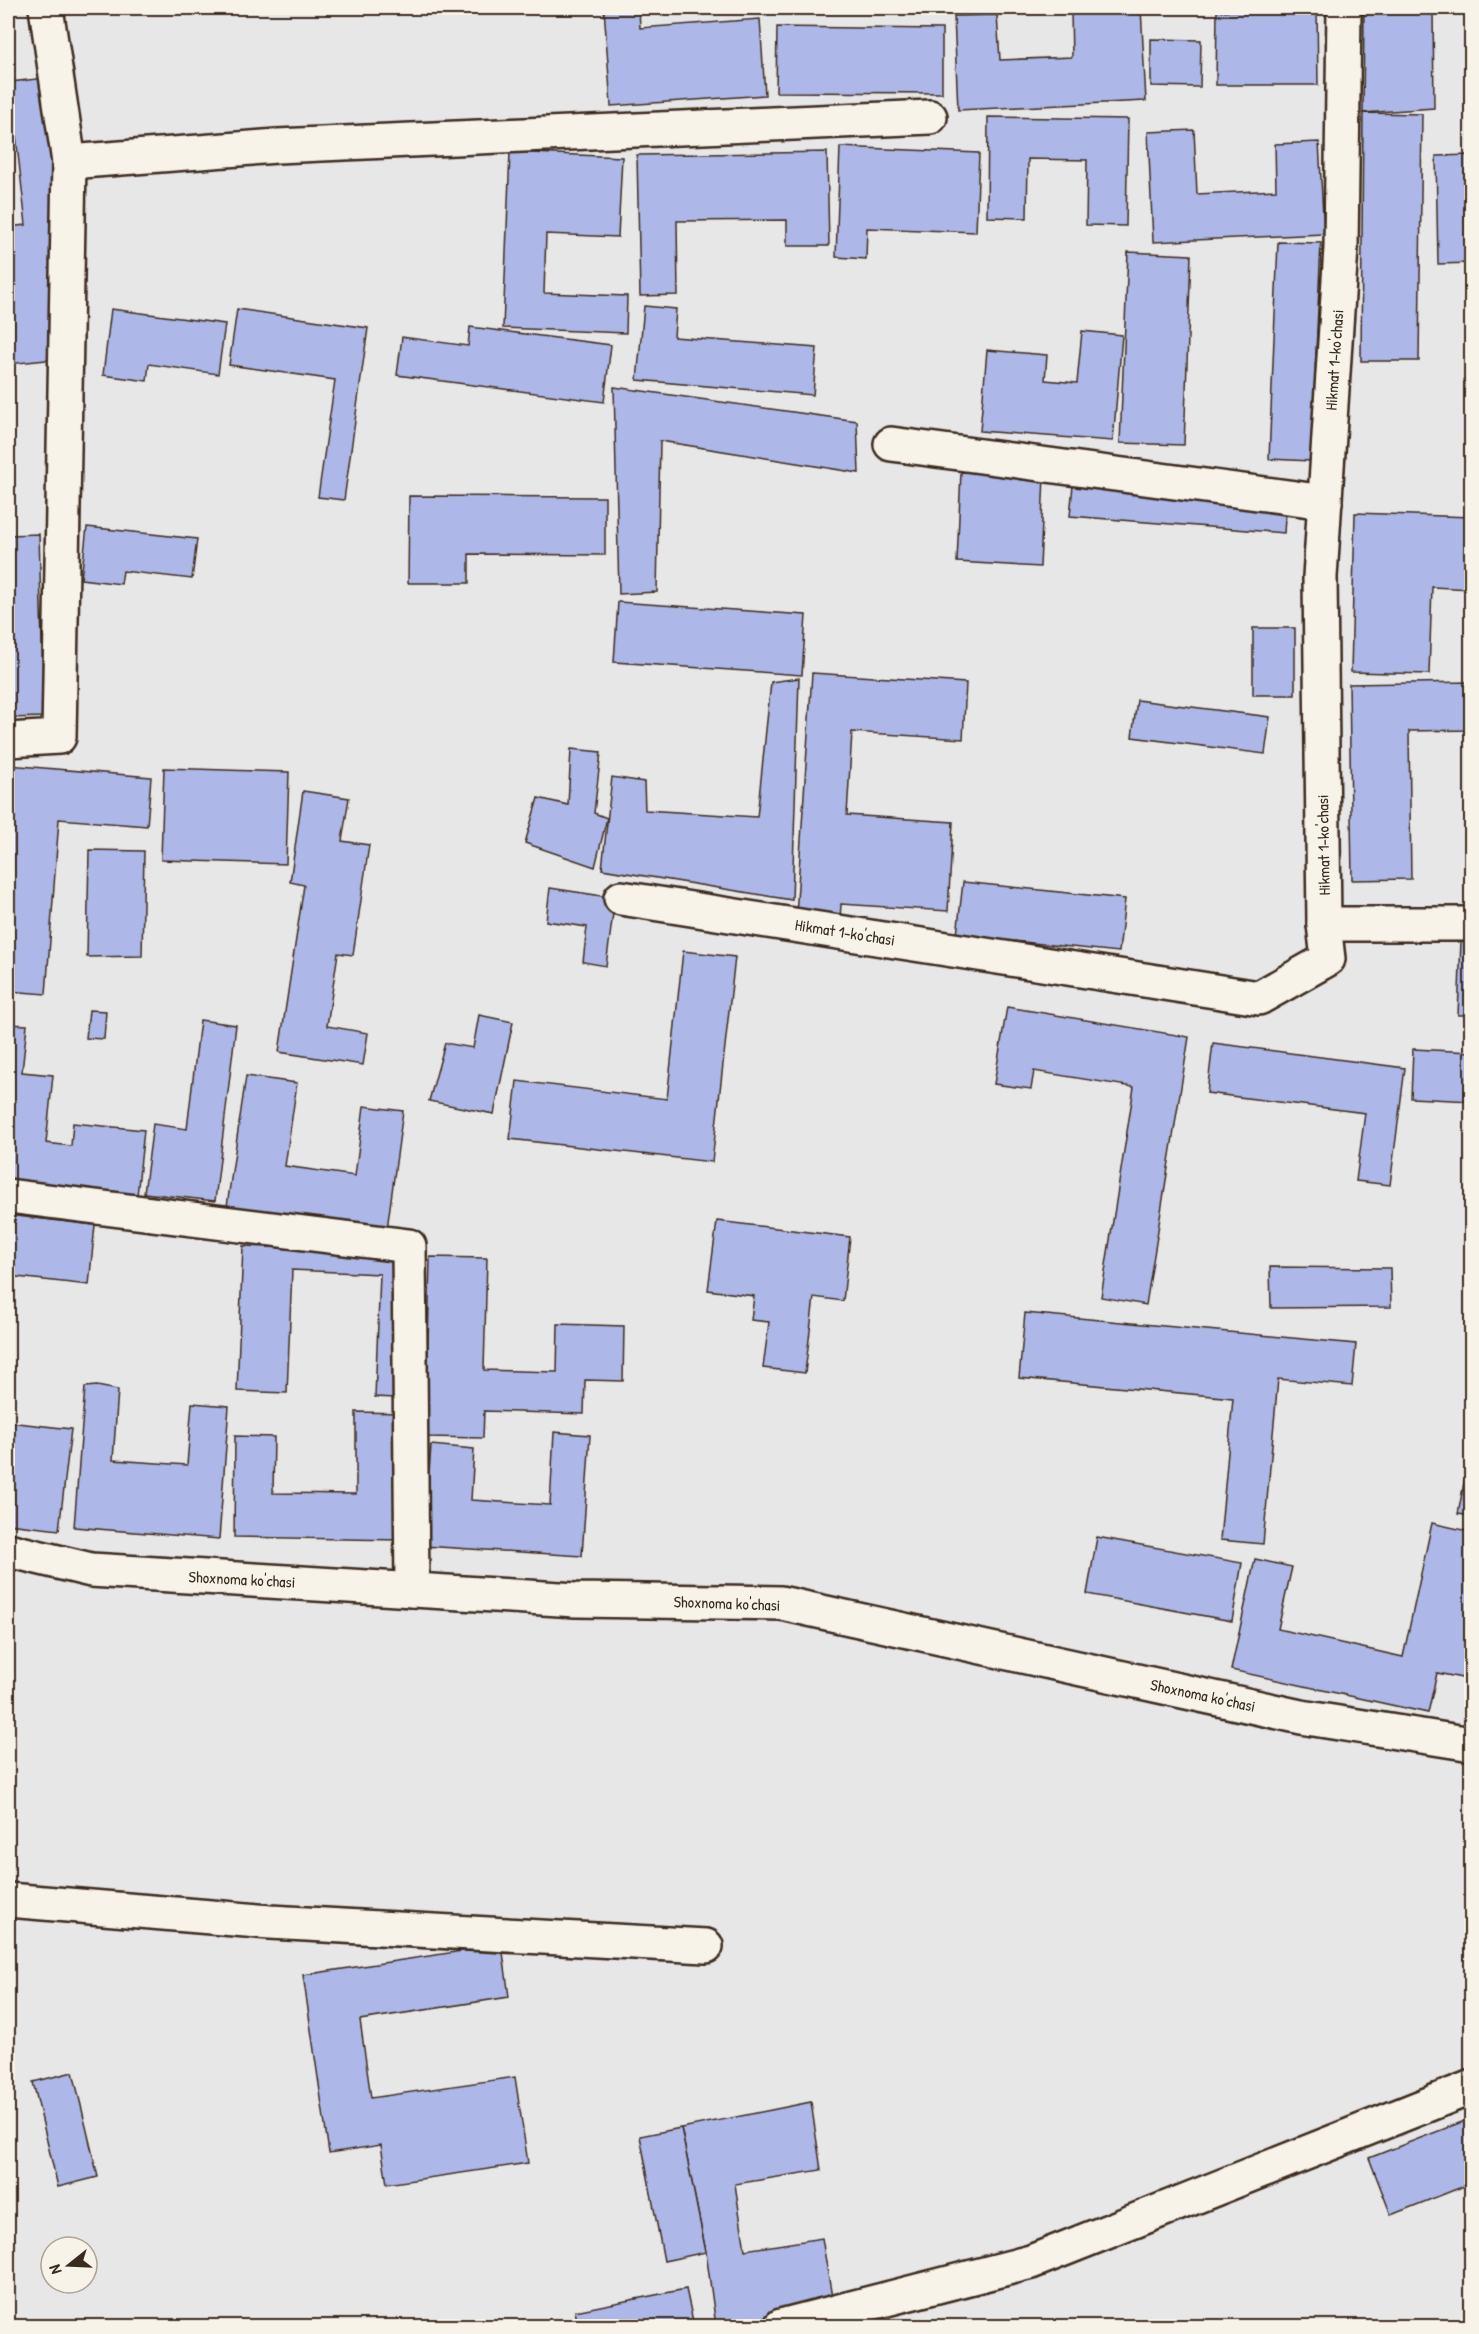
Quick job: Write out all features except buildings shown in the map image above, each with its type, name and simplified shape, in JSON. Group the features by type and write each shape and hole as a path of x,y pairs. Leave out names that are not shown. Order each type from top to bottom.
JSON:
{"street":[{"path":"8,740 59,737 69,162 46,8"},
{"name":"Hikmat 1-ko'chasi","path":"621,898 1259,998 1328,959 1324,924 1320,578 1341,248 1344,8"},
{"path":"69,162 301,145 930,117"},
{"path":"891,444 1324,502"},
{"path":"1324,924 1472,924"},
{"path":"8,1196 409,1246 412,1590"},
{"name":"Shoxnoma ko'chasi","path":"8,1550 90,1570 576,1600 781,1603 1301,1717 1472,1744"},
{"path":"8,1900 270,1922 706,1946"},
{"path":"781,2326 1031,2262 1472,2087"}]}
